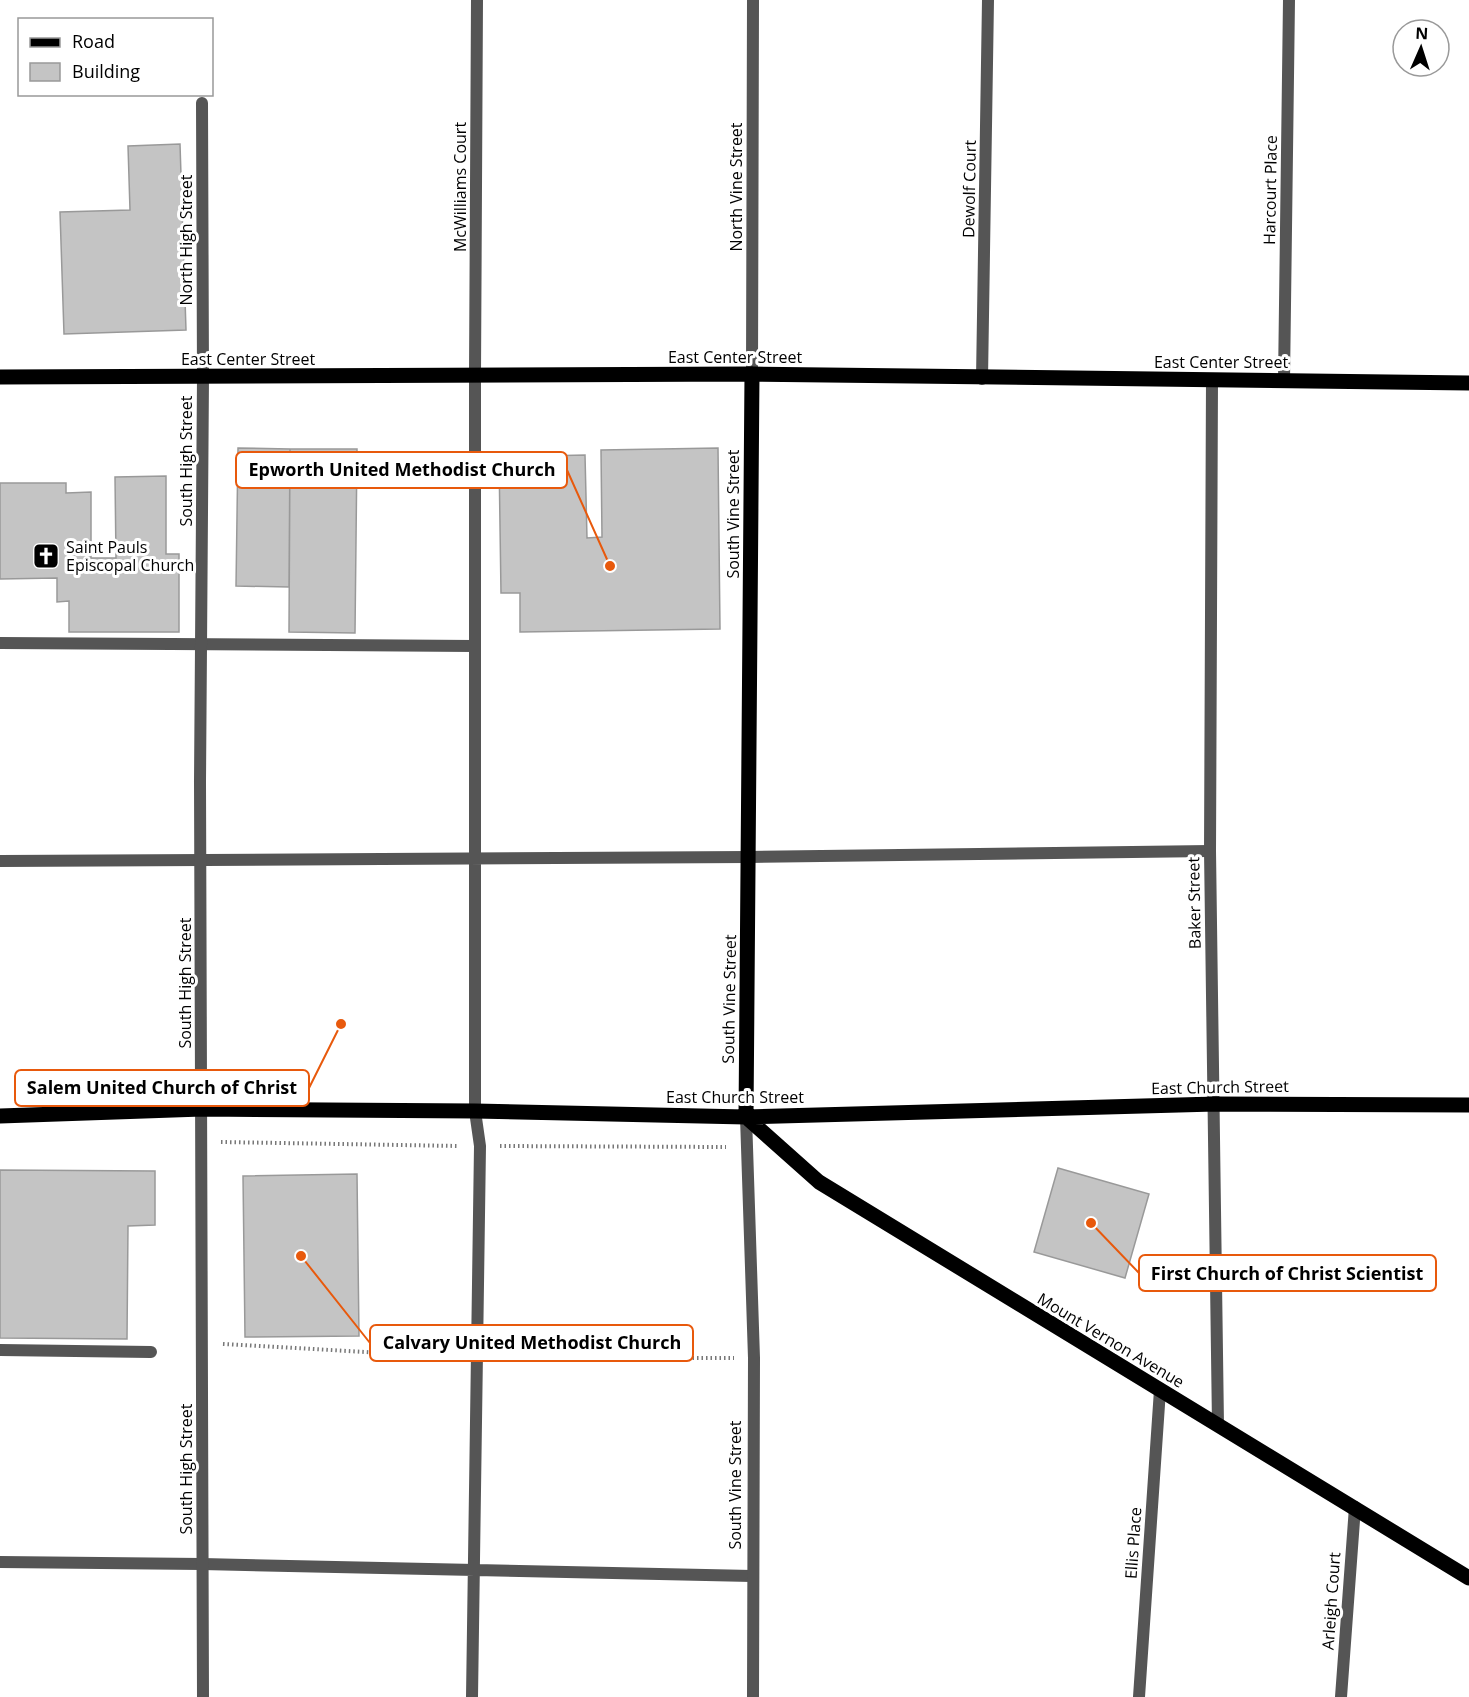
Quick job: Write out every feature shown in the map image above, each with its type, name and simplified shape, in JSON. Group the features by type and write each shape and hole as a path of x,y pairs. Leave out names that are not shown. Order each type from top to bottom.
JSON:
{"main road":[{"name":"East Center Street","path":"0,377 752,374 982,379 1469,383"},
{"name":"South Vine Street","path":"746,1117 752,374"},
{"name":"East Church Street","path":"0,1116 202,1109 475,1111 746,1117 1215,1104 1469,1105"},
{"name":"Mount Vernon Avenue","path":"746,1117 819,1182 1469,1578"}],"street":[{"name":"McWilliams Court","path":"472,1697 480,1146 475,1111 474,646 477,0"},
{"name":"North Vine Street","path":"752,374 753,0"},
{"name":"Dewolf Court","path":"982,379 988,0"},
{"name":"Harcourt Place","path":"1284,381 1289,0"},
{"name":"North High Street","path":"202,103 204,377"},
{"name":"South High Street","path":"203,1697 201,645 204,377"},
{"name":"Baker Street","path":"1212,380 1210,851 1218,1425"},
{"path":"0,643 474,646"},
{"path":"0,861 749,857 1210,851"},
{"name":"South Vine Street","path":"746,1117 754,1358 753,1697"},
{"path":"0,1350 151,1352"},
{"name":"Ellis Place","path":"1139,1697 1160,1390"},
{"name":"Arleigh Court","path":"1341,1697 1355,1507"},
{"path":"0,1562 473,1569 752,1576"}],"building":[{"path":"180,144 186,330 64,334 60,212 130,210 128,146"},
{"path":"238,448 290,449 289,587 236,586"},
{"path":"718,448 720,629 520,632 520,593 501,593 499,457 585,455 587,538 602,537 601,450"},
{"path":"290,449 357,449 355,633 289,632"},
{"name":"Saint Pauls Episcopal Church","path":"166,476 166,554 179,554 179,632 69,632 69,601 57,602 57,578 0,579 0,483 66,483 66,493 91,492 91,558 116,558 115,477"},
{"path":"1058,1168 1149,1194 1125,1278 1034,1252"},
{"path":"0,1170 155,1171 155,1225 128,1226 127,1339 0,1338"},
{"path":"357,1174 359,1336 245,1337 243,1176"}],"place":[{"name":"Saint Pauls Episcopal Church","path":"46,556"},
{"name":"Epworth United Methodist Church","path":"610,566"},
{"name":"Salem United Church of Christ","path":"341,1024"},
{"name":"First Church of Christ Scientist","path":"1091,1223"},
{"name":"Calvary United Methodist Church","path":"301,1256"}]}
